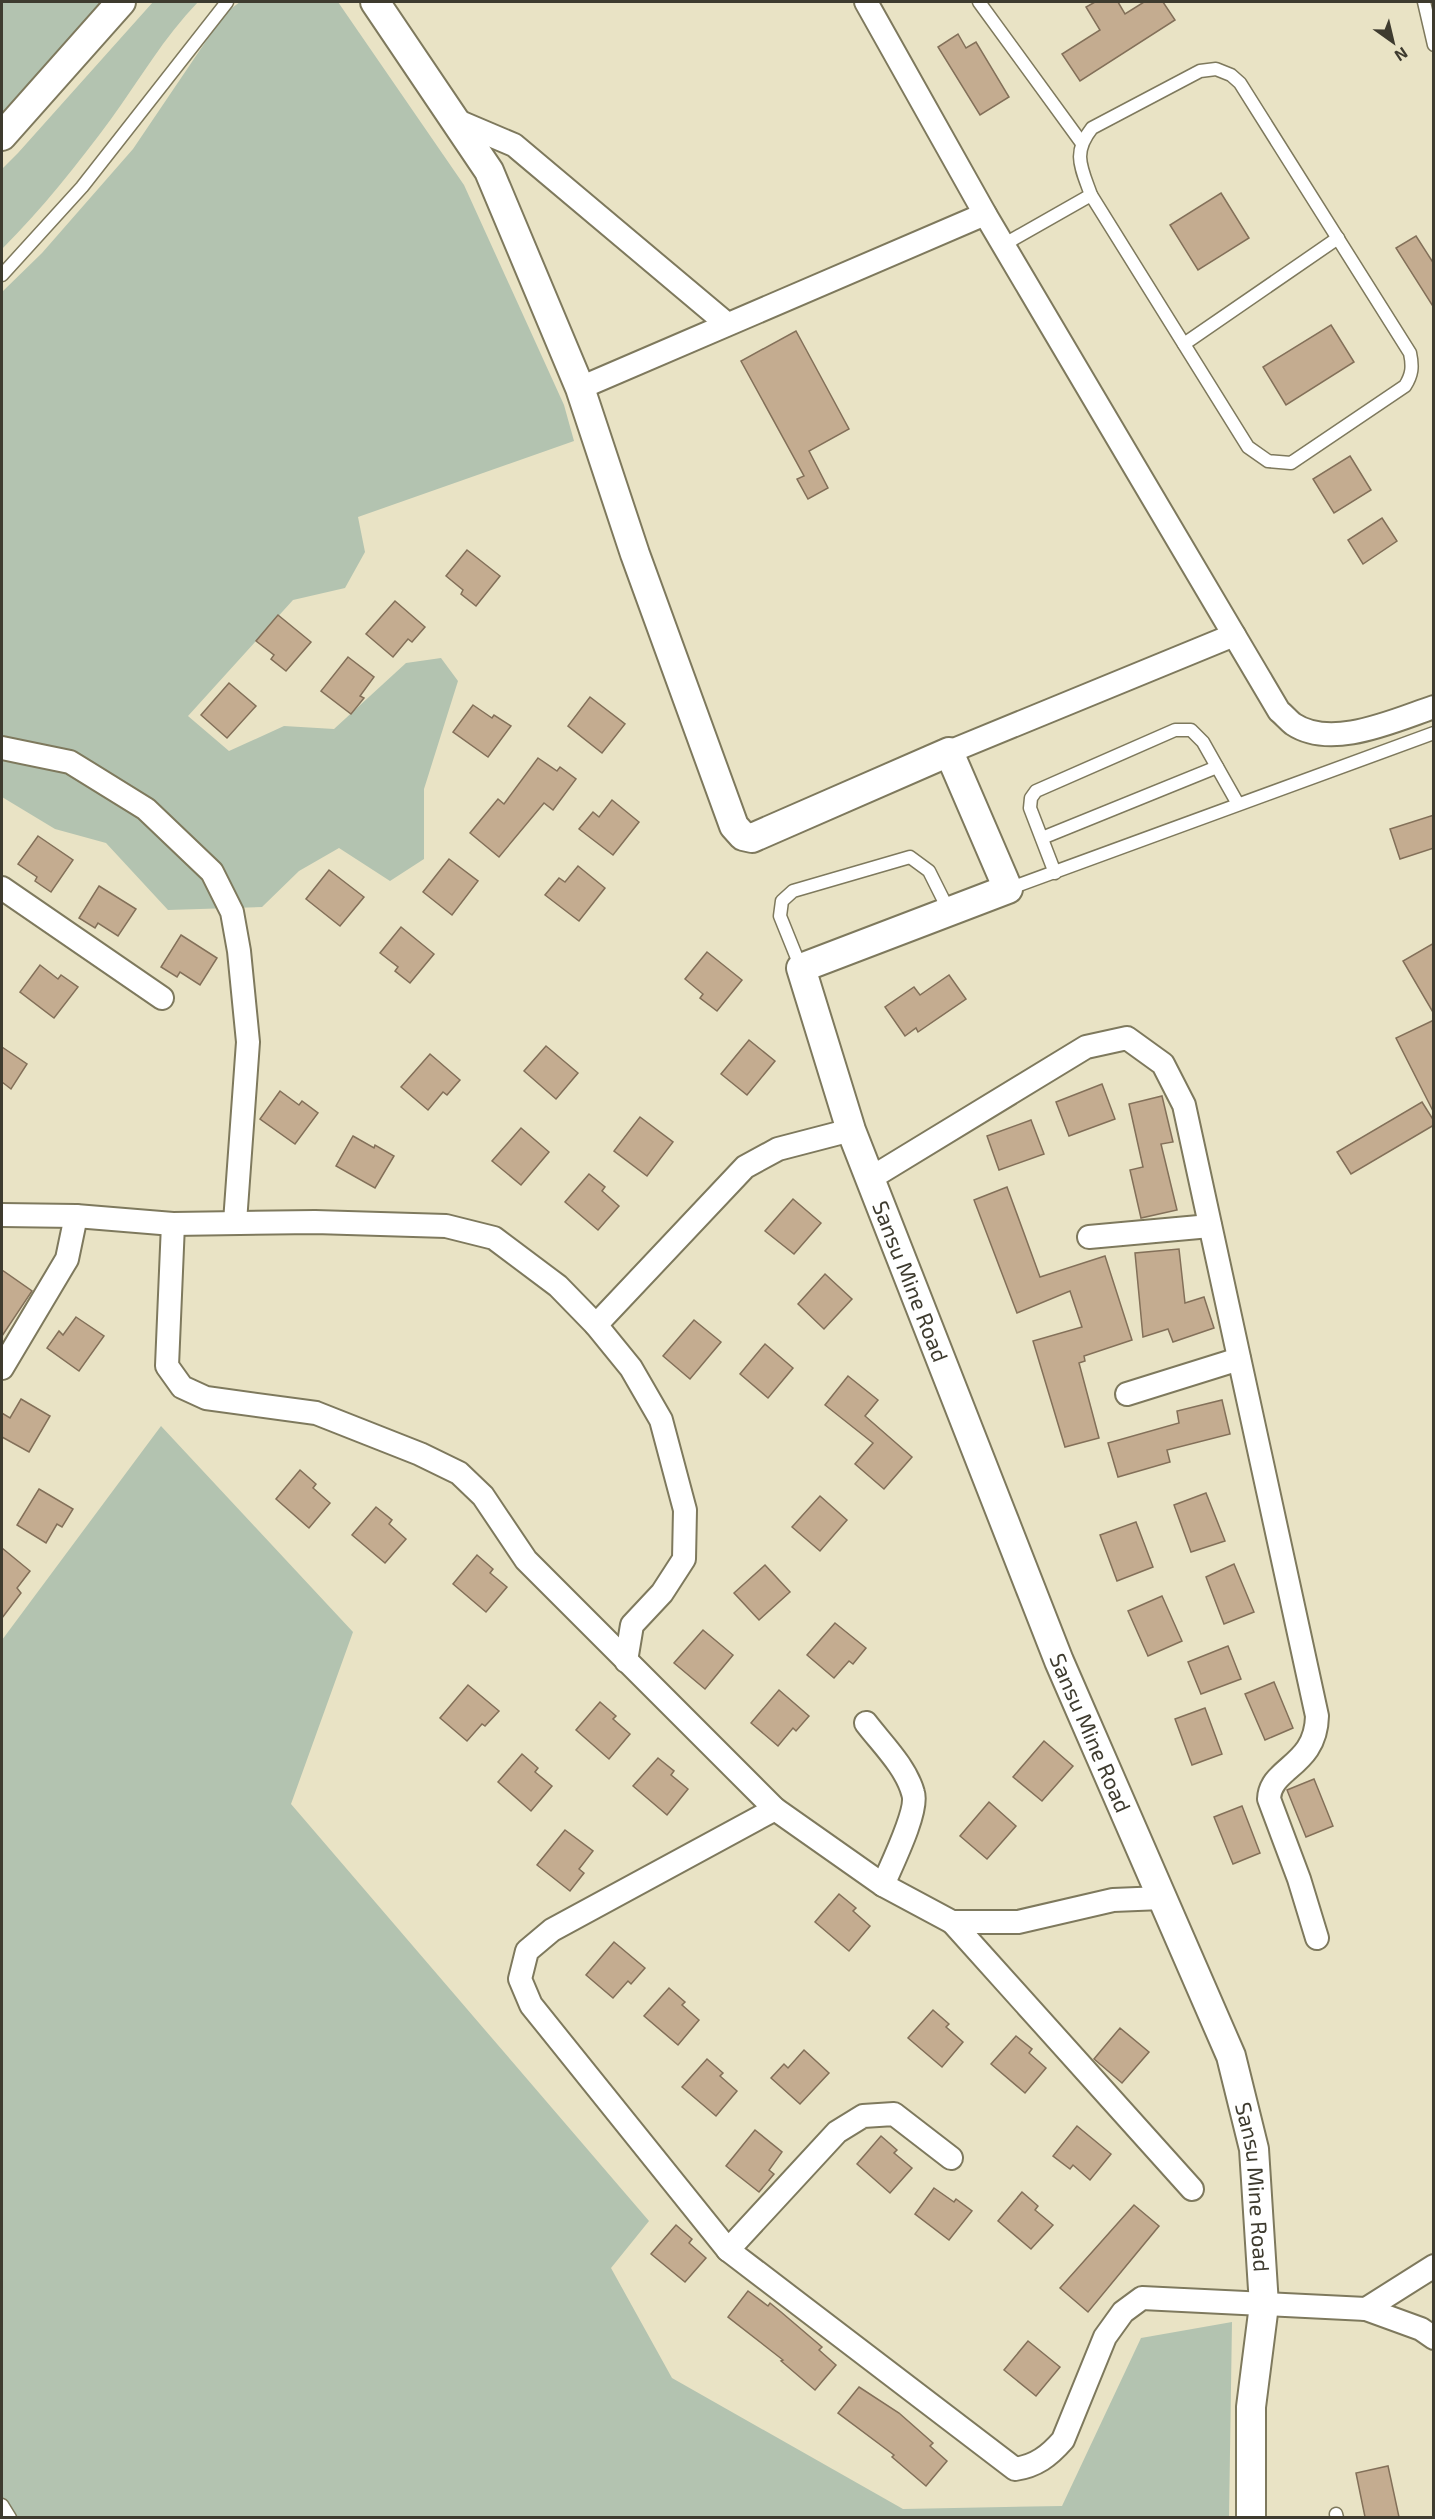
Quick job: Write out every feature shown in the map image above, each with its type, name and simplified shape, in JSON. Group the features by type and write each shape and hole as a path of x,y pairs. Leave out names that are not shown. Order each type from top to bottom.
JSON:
{"street":[{"path":"2,136 122,2"},
{"path":"375,2 489,171 580,388 636,554 734,826 743,836 752,838 949,752 1234,635"},
{"path":"866,2 1003,245 1279,711 1294,724 1309,731 1350,734 1434,707"},
{"path":"455,120 514,145 727,324"},
{"path":"580,388 985,214"},
{"path":"2,748 70,762 146,809 212,872 232,912 239,951 248,1042 235,1222"},
{"path":"801,968 1008,889 949,752"},
{"path":"2,888 162,998"},
{"name":"Sansu Mine Road","path":"801,968 851,1130 1059,1661 1231,2056 1254,2149 1264,2305 1251,2408 1251,2517"},
{"path":"871,1178 1086,1047 1126,1038 1163,1064 1184,1105 1317,1716 1316,1733 1309,1749 1269,1788 1269,1800 1299,1879 1317,1938"},
{"path":"596,1325 745,1167 778,1149 851,1130"},
{"path":"2,1215 75,1216 173,1224 315,1222 446,1227 494,1238 558,1286 596,1325 631,1368 661,1420 685,1510 684,1559 662,1593 632,1625 626,1661"},
{"path":"2,1368 67,1259 75,1216"},
{"path":"173,1224 166,1366 182,1387 206,1398 316,1413 420,1454 459,1473 483,1496 526,1560 775,1809 883,1885 952,1922 1191,2188"},
{"path":"1089,1237 1210,1226"},
{"path":"1127,1394 1239,1359"},
{"path":"866,1723 905,1775 914,1795 910,1820 883,1885"},
{"path":"775,1809 552,1930 527,1951 520,1979 531,2005 728,2250 1015,2469 1032,2466 1053,2452 1063,2440 1105,2337 1123,2312 1142,2298 1366,2309 1421,2329 1434,2338"},
{"path":"952,1922 1018,1922 1113,1900 1162,1899"},
{"path":"728,2250 837,2132 863,2116 894,2114 951,2158"},
{"path":"1366,2309 1434,2266"}],"lane":[{"path":"2,275 82,187 227,2"},
{"path":"979,2 1081,142"},
{"path":"1424,2 1434,45"},
{"path":"1216,69 1231,75 1240,83 1410,353 1413,366 1411,377 1405,386 1291,463 1268,461 1248,447 1091,195 1080,162 1081,142 1092,128 1200,71 1216,69"},
{"path":"1003,245 1091,195"},
{"path":"1184,344 1338,238"},
{"path":"1055,873 1030,808 1031,798 1036,791 1175,730 1191,730 1203,742 1238,804"},
{"path":"1008,889 1434,733"},
{"path":"1042,838 1217,767"},
{"path":"801,968 780,916 782,901 793,891 910,857 929,871 949,912"},
{"path":"2,2505 10,2517"}],"green space":[{"path":"2,2 108,2 2,121"},
{"path":"153,2 198,2 163,44 72,170 2,249 2,169"},
{"path":"240,2 338,2 464,185 564,405 574,441 358,517 365,552 345,588 293,600 188,716 229,751 284,726 334,729 406,663 441,658 458,681 424,789 424,859 390,881 339,848 299,871 262,907 168,910 106,843 55,829 2,797 2,292 42,253 133,149 225,13"},
{"path":"161,1426 353,1632 291,1804 649,2221 611,2268 672,2378 903,2509 1062,2506 1141,2338 1232,2322 1229,2517 2,2517 2,1640"}],"building":[{"path":"1095,2 1118,2 1125,14 1144,2 1163,2 1175,20 1080,81 1062,54 1100,30 1086,7"},
{"path":"958,34 966,48 976,42 1009,97 980,115 938,47"},
{"path":"1221,193 1249,238 1198,270 1170,225"},
{"path":"1416,236 1434,264 1434,308 1396,248"},
{"path":"1331,325 1354,362 1286,405 1263,367"},
{"path":"796,331 849,429 809,451 828,488 808,499 797,479 804,476 741,361"},
{"path":"1350,456 1371,490 1334,513 1313,479"},
{"path":"1382,518 1397,541 1363,564 1348,540"},
{"path":"467,550 500,576 476,606 461,594 463,590 446,576"},
{"path":"395,601 425,627 412,642 408,639 393,657 366,634"},
{"path":"278,615 311,642 286,671 271,659 274,655 256,641"},
{"path":"348,657 374,677 360,696 364,698 351,714 321,691"},
{"path":"229,683 256,706 227,738 201,715"},
{"path":"590,697 625,724 602,753 568,726"},
{"path":"473,705 492,718 494,715 511,726 488,757 453,732"},
{"path":"538,758 557,771 560,767 576,779 553,810 544,803 499,857 470,833 498,799 504,804"},
{"path":"612,800 639,822 613,855 579,829 593,812 599,817"},
{"path":"1434,815 1434,848 1400,859 1390,829"},
{"path":"38,836 73,860 51,892 35,881 37,877 18,864"},
{"path":"449,859 478,881 452,915 423,892"},
{"path":"578,866 605,888 579,921 545,895 559,878 565,882"},
{"path":"329,870 364,897 340,926 306,899"},
{"path":"99,886 136,909 118,936 98,923 95,928 79,918"},
{"path":"401,927 434,954 410,983 395,971 398,967 380,953"},
{"path":"181,935 217,958 200,985 180,972 177,977 161,967"},
{"path":"1434,943 1434,1014 1403,961"},
{"path":"707,952 742,980 717,1011 700,998 703,994 685,979"},
{"path":"40,965 58,979 61,975 78,987 54,1018 20,992"},
{"path":"949,975 966,999 918,1032 916,1028 905,1036 885,1007 914,987 920,995"},
{"path":"1434,1020 1434,1113 1396,1038"},
{"path":"749,1040 775,1061 747,1095 721,1074"},
{"path":"546,1046 578,1073 556,1099 524,1071"},
{"path":"2,1047 27,1064 11,1089 2,1082"},
{"path":"430,1054 460,1080 447,1095 443,1092 428,1110 401,1087"},
{"path":"1102,1084 1115,1119 1069,1136 1056,1102"},
{"path":"280,1091 299,1105 302,1101 318,1113 295,1144 260,1119"},
{"path":"1162,1096 1173,1142 1161,1144 1177,1210 1141,1218 1130,1170 1143,1167 1129,1104"},
{"path":"1422,1102 1434,1121 1434,1125 1351,1174 1337,1152"},
{"path":"640,1117 673,1142 647,1176 614,1151"},
{"path":"1031,1120 1044,1154 999,1170 987,1136"},
{"path":"521,1128 549,1152 521,1185 492,1161"},
{"path":"353,1136 394,1156 375,1188 336,1166"},
{"path":"589,1174 605,1187 602,1191 619,1206 598,1230 565,1202"},
{"path":"1007,1187 1040,1277 1105,1256 1132,1340 1084,1356 1085,1361 1079,1363 1099,1438 1065,1447 1033,1341 1082,1327 1070,1291 1017,1313 974,1200"},
{"path":"793,1199 821,1223 794,1254 765,1231"},
{"path":"1179,1249 1185,1303 1204,1297 1214,1328 1173,1342 1168,1329 1143,1337 1135,1253"},
{"path":"2,1270 32,1291 2,1336"},
{"path":"825,1274 852,1299 824,1329 798,1304"},
{"path":"76,1317 104,1336 79,1371 47,1348 59,1331 63,1335"},
{"path":"694,1320 721,1342 690,1379 663,1356"},
{"path":"765,1344 793,1368 768,1398 740,1374"},
{"path":"848,1376 878,1400 865,1416 912,1457 884,1489 855,1464 873,1443 825,1405"},
{"path":"21,1399 50,1416 29,1452 2,1437 2,1413 10,1418"},
{"path":"1222,1400 1230,1434 1167,1450 1170,1462 1118,1477 1108,1443 1179,1423 1177,1411"},
{"path":"300,1470 316,1484 313,1488 330,1503 309,1528 276,1499"},
{"path":"39,1489 73,1509 62,1527 57,1524 46,1543 17,1525"},
{"path":"1206,1493 1225,1541 1191,1552 1174,1505"},
{"path":"820,1496 847,1520 820,1551 792,1527"},
{"path":"376,1507 392,1520 389,1524 406,1539 385,1563 352,1535"},
{"path":"1136,1522 1153,1567 1117,1581 1100,1535"},
{"path":"2,1548 30,1571 17,1588 21,1593 2,1618"},
{"path":"477,1555 493,1569 490,1573 507,1587 486,1612 453,1584"},
{"path":"1234,1564 1254,1612 1224,1624 1206,1577"},
{"path":"765,1565 790,1592 759,1620 734,1593"},
{"path":"1162,1596 1182,1641 1148,1656 1128,1611"},
{"path":"835,1623 866,1648 853,1664 849,1661 834,1678 807,1655"},
{"path":"703,1630 733,1655 705,1689 674,1663"},
{"path":"1228,1646 1241,1679 1201,1694 1188,1662"},
{"path":"1274,1682 1293,1728 1265,1740 1245,1694"},
{"path":"468,1685 499,1711 485,1726 482,1724 467,1741 440,1718"},
{"path":"779,1690 809,1716 796,1731 793,1728 778,1746 751,1723"},
{"path":"600,1702 616,1716 613,1719 630,1734 609,1759 576,1730"},
{"path":"1205,1708 1222,1754 1192,1765 1175,1719"},
{"path":"1044,1741 1073,1766 1042,1801 1013,1777"},
{"path":"522,1754 538,1768 535,1772 552,1786 531,1811 498,1782"},
{"path":"658,1758 674,1771 671,1775 688,1789 667,1815 633,1786"},
{"path":"1314,1779 1333,1826 1306,1837 1287,1790"},
{"path":"989,1802 1016,1826 987,1859 960,1836"},
{"path":"1242,1806 1260,1853 1233,1864 1214,1817"},
{"path":"565,1830 593,1851 579,1869 584,1873 570,1891 537,1865"},
{"path":"839,1894 856,1908 853,1911 870,1926 849,1951 815,1922"},
{"path":"614,1942 645,1968 631,1984 628,1981 613,1998 586,1975"},
{"path":"669,1988 685,2002 682,2005 699,2020 678,2045 644,2016"},
{"path":"933,2010 949,2024 946,2027 963,2042 942,2067 908,2038"},
{"path":"1120,2028 1149,2052 1122,2083 1094,2059"},
{"path":"1016,2036 1032,2049 1029,2053 1046,2068 1025,2093 991,2064"},
{"path":"804,2050 829,2073 800,2104 771,2078 784,2064 788,2068"},
{"path":"707,2059 723,2073 720,2076 737,2091 716,2116 682,2087"},
{"path":"1077,2126 1111,2154 1090,2180 1073,2165 1070,2169 1053,2156"},
{"path":"755,2130 782,2152 769,2170 774,2174 759,2192 726,2166"},
{"path":"881,2136 897,2150 894,2153 912,2168 890,2193 857,2164"},
{"path":"934,2188 954,2202 956,2199 972,2211 949,2240 915,2214"},
{"path":"1022,2192 1038,2206 1035,2210 1053,2225 1031,2249 998,2221"},
{"path":"1134,2205 1159,2226 1088,2312 1060,2288"},
{"path":"676,2225 692,2239 689,2243 706,2258 685,2282 651,2254"},
{"path":"748,2291 768,2306 770,2303 781,2312 822,2347 819,2350 836,2365 815,2390 781,2361 783,2360 728,2317"},
{"path":"1028,2341 1060,2367 1036,2396 1004,2370"},
{"path":"859,2387 899,2413 933,2443 930,2446 947,2461 926,2486 892,2457 894,2455 838,2413"},
{"path":"1388,2466 1399,2517 1365,2517 1356,2473"}]}
